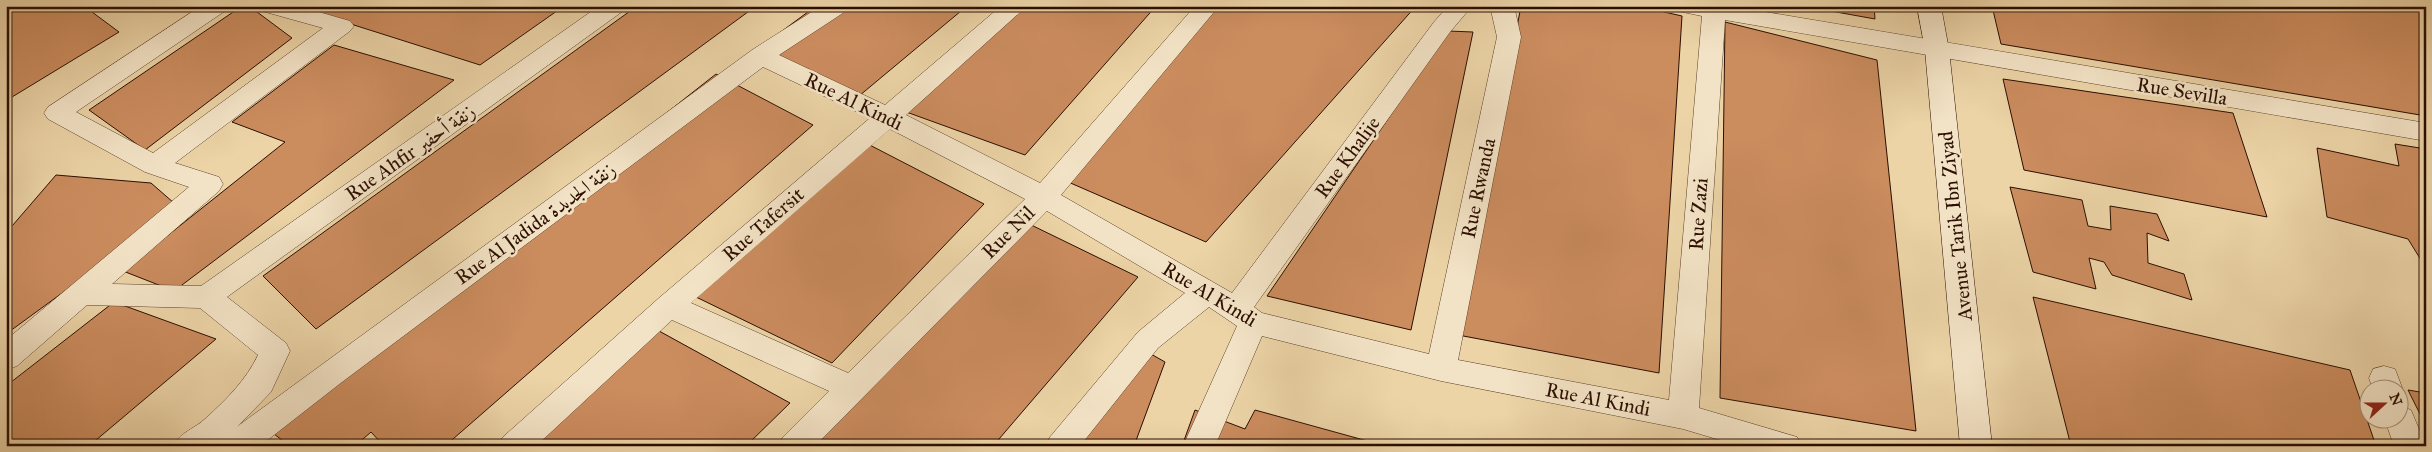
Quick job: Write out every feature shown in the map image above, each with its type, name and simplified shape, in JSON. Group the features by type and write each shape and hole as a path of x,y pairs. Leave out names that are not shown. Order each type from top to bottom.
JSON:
{"street":[{"path":"181,6 211,11"},
{"path":"154,165 342,26 270,6"},
{"name":"Rue Ahfir زنقة أحفير","path":"206,297 615,6"},
{"name":"Rue Al Jadida زنقة الجديدة","path":"229,440 330,373 761,56 838,6"},
{"name":"Rue Tafersit","path":"514,446 669,306 1016,6"},
{"name":"Rue Nil","path":"794,446 1044,197 1208,6"},
{"name":"Rue Khalije","path":"1200,446 1244,316 1442,27 1460,6"},
{"name":"Rue Rwanda","path":"1441,369 1509,37 1502,6"},
{"name":"Rue Sevilla","path":"1686,6 2426,132"},
{"name":"Avenue Tarik Ibn Ziyad","path":"1929,6 1937,50 1976,446"},
{"path":"8,355 210,184 154,165 57,114 211,11"},
{"name":"Rue Zazi","path":"1683,416 1714,12"},
{"name":"Rue Al Kindi","path":"761,56 887,116 1044,197 1208,292 1244,316 1441,369 1683,416 1786,446"},
{"path":"1061,446 1148,340 1175,316 1208,292"},
{"path":"81,294 206,297 275,351 229,440 190,446"},
{"path":"669,306 852,388"},
{"path":"2404,430 2410,446"}],"building":[{"path":"6,6 84,6 119,32 12,97 6,94"},
{"path":"242,6 249,6 292,38 145,150 89,110"},
{"path":"294,6 564,6 480,65"},
{"path":"637,6 756,6 316,329 263,276"},
{"path":"816,6 967,6 859,96 755,51"},
{"path":"1013,6 1156,6 1025,155 887,105"},
{"path":"1216,6 1416,6 1206,242 1059,178"},
{"path":"1521,6 1638,6 1682,16 1659,373 1458,335"},
{"path":"1803,6 1874,6 1875,19"},
{"path":"1992,6 2426,6 2426,116 2001,44"},
{"path":"1725,22 1877,60 1916,431 1720,398"},
{"path":"1448,31 1473,32 1411,330 1267,296"},
{"path":"334,45 454,80 174,291 123,271 285,142 232,122"},
{"path":"716,74 813,125 445,446 384,446 371,432 355,446 290,446 266,428"},
{"path":"2003,79 2233,113 2267,217 2024,170"},
{"path":"860,140 984,204 832,363 696,297"},
{"path":"2395,144 2426,149 2426,268 2408,239 2327,217 2317,148 2399,166"},
{"path":"56,175 151,183 174,203 106,261 6,334 6,233"},
{"path":"2010,187 2082,200 2088,226 2111,230 2110,206 2157,214 2169,241 2147,233 2148,263 2184,274 2192,300 2112,275 2104,262 2089,258 2096,289 2033,272"},
{"path":"1023,221 1138,277 993,446 815,446"},
{"path":"2033,297 2350,370 2360,399 2360,430 2371,430 2376,446 2071,446"},
{"path":"114,302 216,339 89,446 6,446 6,386"},
{"path":"650,326 790,403 746,446 529,446"},
{"path":"1135,345 1165,362 1134,446 1047,446"},
{"path":"2410,390 2426,393 2426,426 2410,394"},
{"path":"1195,410 1245,429 1255,410 1371,442 1367,446 1182,446"}]}
